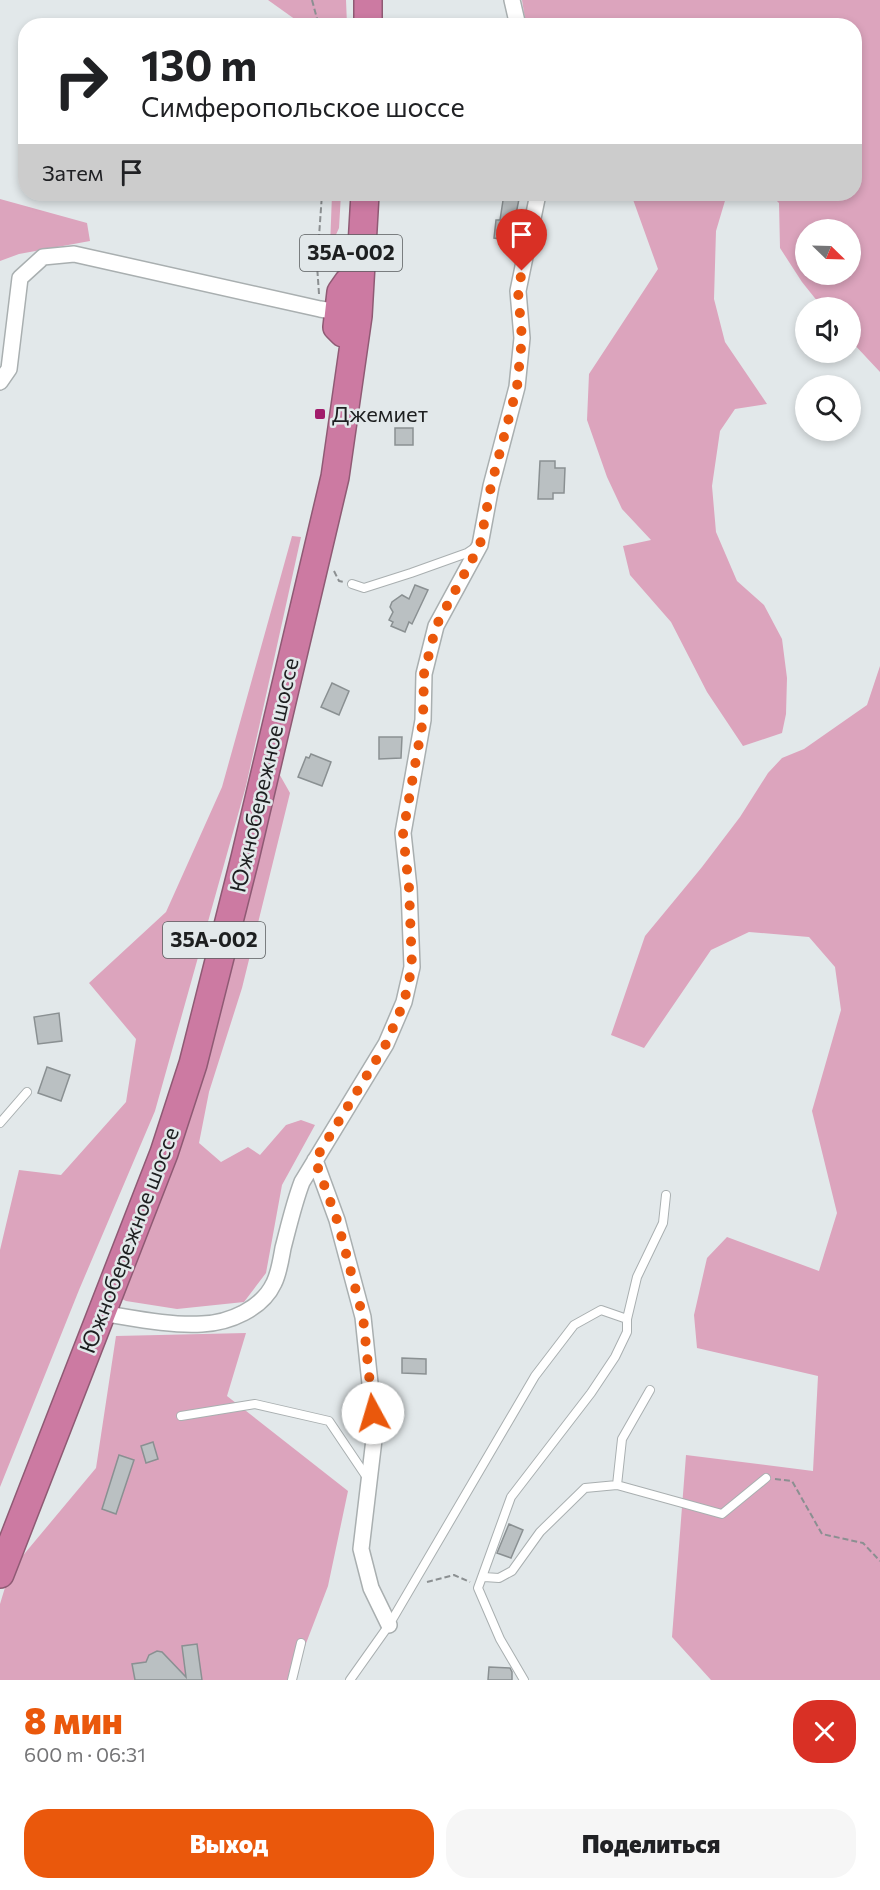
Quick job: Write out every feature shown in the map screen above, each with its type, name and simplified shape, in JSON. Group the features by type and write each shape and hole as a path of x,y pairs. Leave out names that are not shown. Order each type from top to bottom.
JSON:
{"highway":[{"path":"357,0 357,18"},
{"path":"368,0 368,18"},
{"name":"Южнобережное шоссе","path":"0,1574 164,1153 194,1064 335,477 358,316 355,278 355,201"},
{"name":"Южнобережное шоссе","path":"0,1543 154,1149 184,1059 237,853 323,475 340,316 355,278 364,201"},
{"path":"340,316 346,357 350,363"}],"street":[{"path":"512,0 516,18"},
{"path":"102,1312 202,1324 225,1320 250,1310 265,1297 274,1284 293,1205 302,1182 386,1044 404,1002 412,967 409,888 403,833 423,720 424,674 436,626 480,545 491,486 517,387 522,338 518,291 537,201"},
{"path":"0,382 9,369 20,278 43,257 74,254 340,316"},
{"path":"315,1160 337,1220 363,1317 375,1431 361,1550 371,1588 389,1625"}],"lane":[{"path":"352,584 364,588 467,553 480,545"},
{"path":"0,1123 27,1092"},
{"path":"524,1680 500,1639 478,1588 484,1577 511,1497 591,1393 615,1357 627,1332 627,1318 637,1277 663,1223 666,1195"},
{"path":"350,1680 389,1625 535,1376 574,1325 600,1310 627,1318"},
{"path":"617,1485 622,1439 650,1390"},
{"path":"181,1416 255,1404 329,1421 369,1480"},
{"path":"484,1577 499,1578 512,1571 540,1532 585,1488 617,1485 722,1514 766,1478"},
{"path":"292,1680 301,1643"}],"path":[{"path":"312,0 318,18"},
{"path":"322,201 318,265 340,316"},
{"path":"766,1478 792,1481 822,1534 863,1543 880,1561"},
{"path":"412,1585 454,1575 478,1588"}],"shaded area":[{"path":"268,0 346,0 347,18 293,18"},
{"path":"522,0 880,0 880,372 861,352 861,297 814,297 804,285 861,285 861,219 795,219 795,271 780,248 779,203 777,201 862,201 862,18 525,18"},
{"path":"0,199 87,223 90,241 19,254 0,261"},
{"path":"332,201 341,201 339,228 330,248"},
{"path":"634,201 725,201 716,231 714,299 725,342 767,404 735,409 720,431 712,486 716,532 737,581 764,605 782,639 787,678 786,714 782,733 743,746 707,692 671,622 630,575 623,546 651,540 622,509 607,477 587,420 589,374 658,269"},
{"path":"292,536 301,537 246,786 155,1111 79,1290 0,1487 0,1250 19,1170 61,1175 126,1102 136,1039 89,983 166,912 222,787"},
{"path":"880,666 880,1680 711,1680 672,1637 686,1455 813,1471 818,1376 697,1348 694,1315 707,1258 727,1237 819,1271 837,1213 812,1111 841,1010 835,967 809,937 749,932 711,950 644,1048 611,1035 645,936 702,867 740,817 768,773 782,758 804,749 867,705"},
{"path":"277,770 290,793 242,988 209,1092 199,1143 221,1162 248,1147 260,1155 286,1125 301,1120 315,1125 282,1185 266,1273 244,1302 177,1309 126,1301 118,1297"},
{"path":"246,1333 227,1396 348,1491 328,1586 292,1680 0,1680 0,1604 10,1571 96,1468 116,1336"}],"building":[{"path":"503,201 519,201 516,214 511,213 507,240 494,238 496,220 500,220"},
{"path":"395,428 413,428 413,445 395,445"},
{"path":"540,461 555,461 555,468 565,468 564,493 553,493 553,499 538,499"},
{"path":"415,585 428,590 412,624 409,622 405,632 391,626 393,622 389,620 393,612 390,607 392,602 402,595 409,599"},
{"path":"332,683 349,691 339,715 321,707"},
{"path":"379,737 402,737 401,758 379,759"},
{"path":"311,754 331,762 322,786 298,777 306,757 309,758"},
{"path":"59,1013 62,1041 38,1044 34,1017"},
{"path":"47,1067 70,1075 61,1101 38,1093"},
{"path":"402,1358 426,1359 426,1374 402,1373"},
{"path":"153,1442 158,1459 146,1463 141,1446"},
{"path":"119,1455 134,1460 116,1514 102,1509"},
{"path":"509,1524 523,1530 511,1558 497,1553"},
{"path":"197,1644 202,1680 135,1680 132,1664 146,1662 149,1655 157,1651 162,1652 186,1677 182,1646"},
{"path":"489,1667 510,1668 512,1680 488,1680"}],"place":[{"name":"Джемиет","path":"320,414"}],"route":[{"path":"373,1413 363,1317 337,1220 315,1160 386,1044 404,1002 412,967 409,888 403,833 423,720 424,674 436,626 480,545 491,486 517,387 522,338 518,291 522,271"}]}
